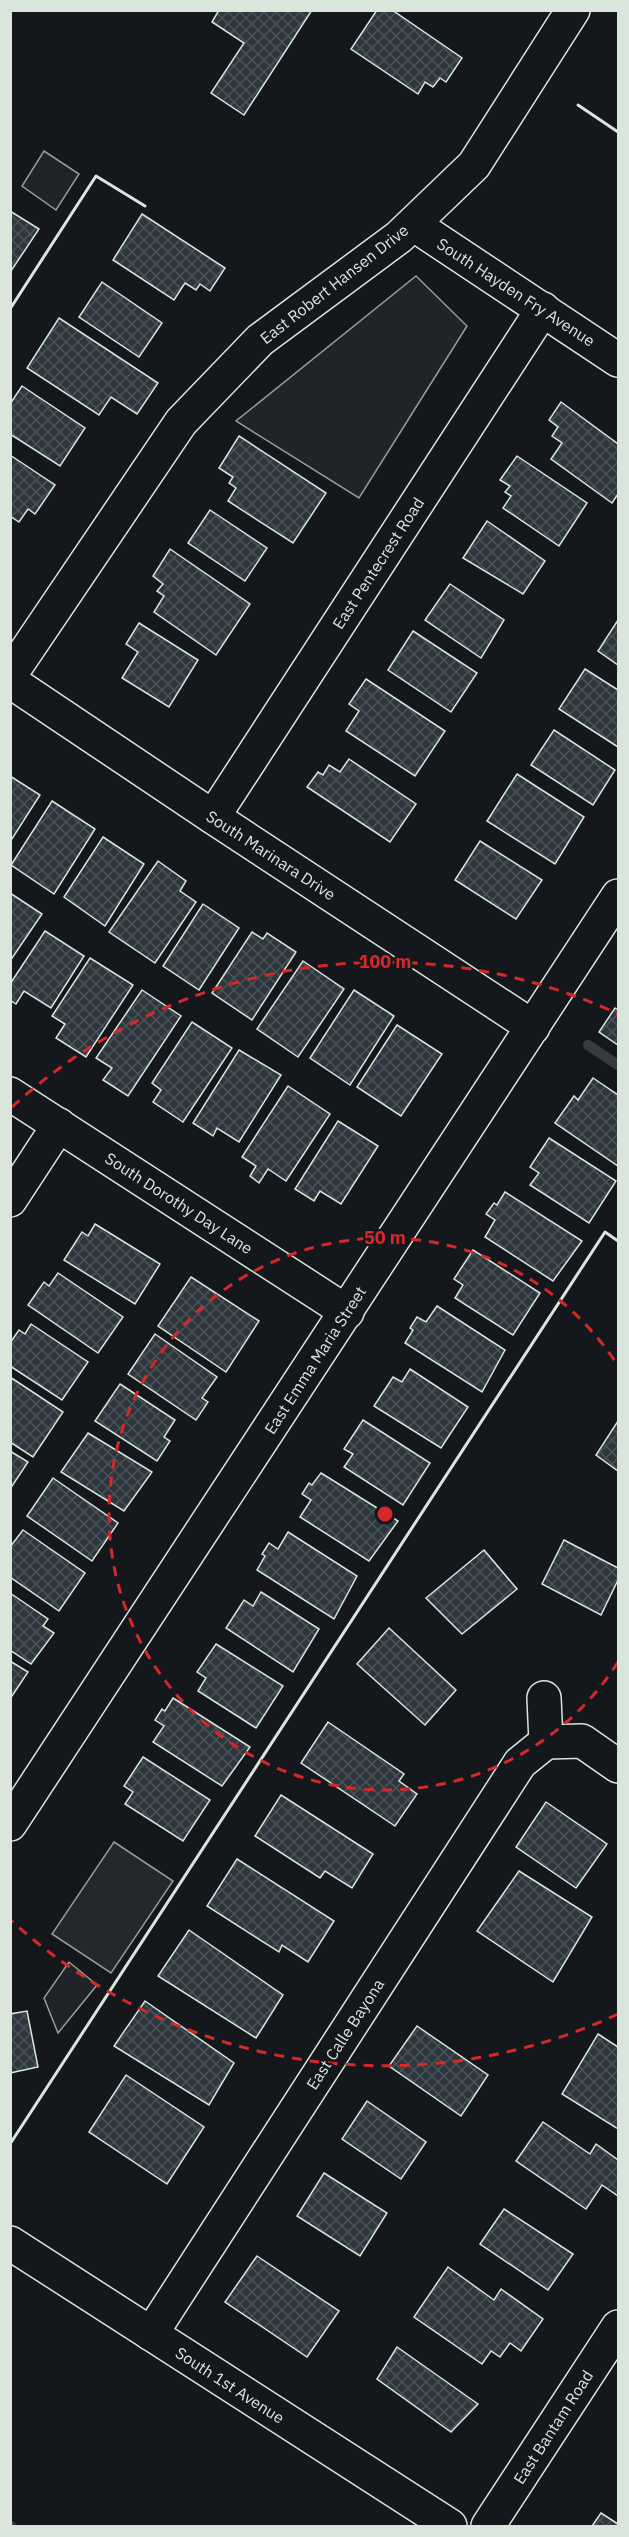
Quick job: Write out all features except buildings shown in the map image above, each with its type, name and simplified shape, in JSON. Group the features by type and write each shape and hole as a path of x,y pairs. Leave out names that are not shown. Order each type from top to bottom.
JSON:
{"street":[{"name":"East Robert Hansen Drive","path":"10,675 181,422 260,340 399,237 474,165 573,10"},
{"name":"South Hayden Fry Avenue","path":"413,224 618,360"},
{"name":"East Pentecrest Road","path":"213,817 543,309"},
{"name":"South Marinara Drive","path":"10,681 533,1027"},
{"name":"East Emma Maria Street","path":"10,1824 618,896"},
{"name":"South Dorothy Day Lane","path":"10,1094 347,1312"},
{"path":"10,1200 59,1125"},
{"path":"544,1698 546,1742 582,1741 618,1766"},
{"name":"East Calle Bayona","path":"151,2334 520,1763 546,1742"},
{"name":"South 1st Avenue","path":"10,2243 450,2526"},
{"name":"East Bantam Road","path":"488,2526 618,2327"}],"shaded area":[{"path":"44,151 79,174 56,210 22,186"},
{"path":"416,276 467,326 359,498 236,421"},
{"path":"114,1842 173,1881 111,1973 52,1934"},
{"path":"69,1962 97,1985 58,2033 44,1998"}],"waterway":[{"path":"588,1045 618,1065"}],"wall":[{"path":"578,105 618,132"},
{"path":"10,309 96,176 145,206"},
{"path":"10,2144 605,1232 618,1241"}]}
